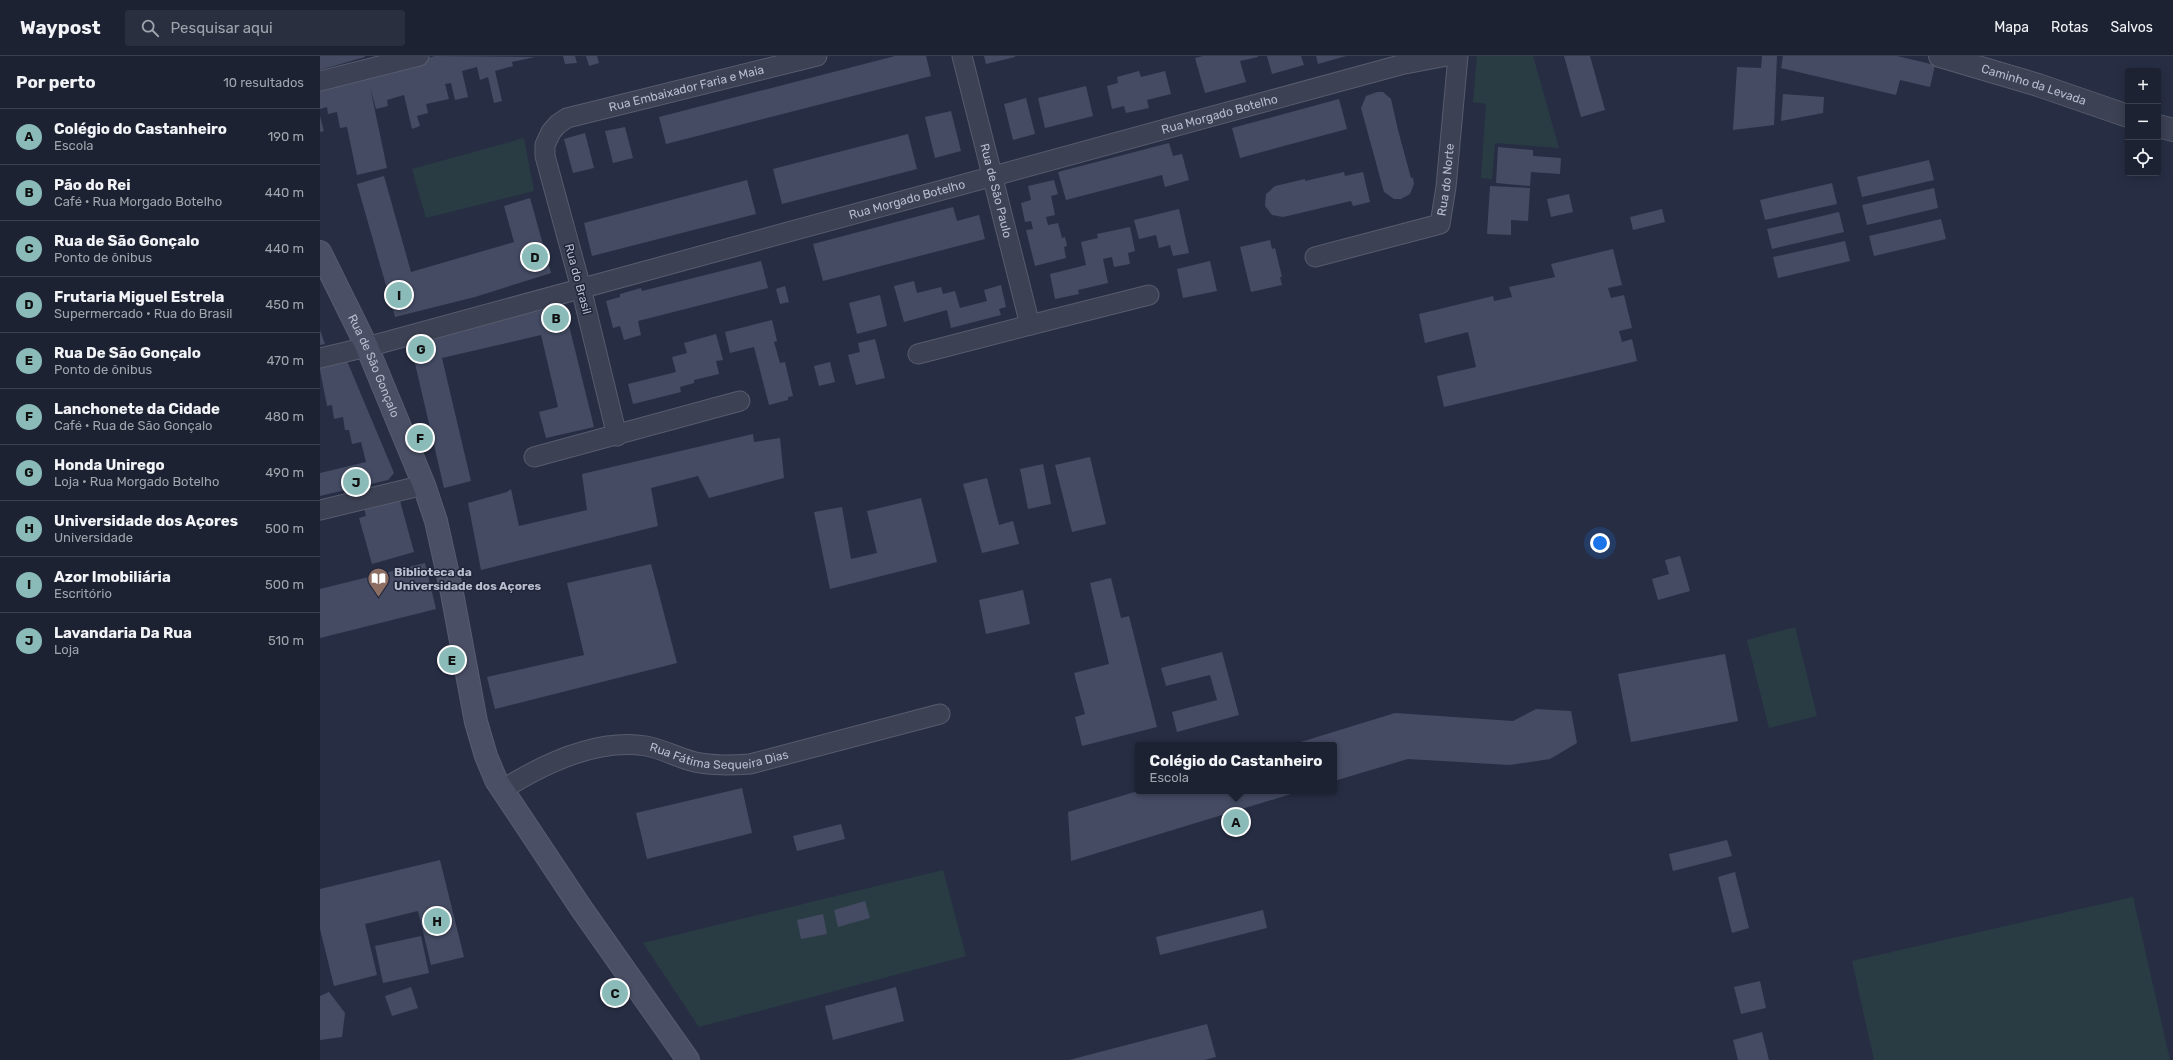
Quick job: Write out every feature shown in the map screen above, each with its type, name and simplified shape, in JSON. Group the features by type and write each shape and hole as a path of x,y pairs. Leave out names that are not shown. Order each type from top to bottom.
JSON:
{"main road":[{"name":"Rua de São Gonçalo","path":"320,252 367,347 424,485 436,521 444,554 476,722 486,756 496,780 581,908 688,1060"}],"street":[{"path":"320,81 419,56"},
{"name":"Rua Embaixador Faria e Maia","path":"558,124 567,118 578,115 817,56"},
{"name":"Rua de São Paulo","path":"962,56 1030,325"},
{"name":"Rua Morgado Botelho","path":"320,358 367,347 1400,65 1447,56"},
{"name":"Rua do Norte","path":"1315,257 1440,224 1446,187 1458,56"},
{"name":"Caminho da Levada","path":"1940,56 2038,85 2125,115"},
{"name":"Rua do Brasil","path":"558,124 551,132 545,145 545,156 581,288 617,436"},
{"path":"2161,127 2173,130"},
{"path":"918,354 1149,295"},
{"path":"534,457 617,436 740,401"},
{"path":"320,510 424,485"},
{"name":"Rua Fátima Sequeira Dias","path":"502,790 534,770 588,750 617,746 645,746 672,752 694,762 720,766 750,764 940,714"}],"shaded area":[{"path":"1477,56 1533,56 1559,148 1495,143 1492,179 1481,178 1486,104 1473,102"},
{"path":"524,138 534,191 426,218 412,169"},
{"path":"1795,627 1817,716 1769,728 1747,640"},
{"path":"943,870 966,956 699,1027 643,943"},
{"path":"2133,897 2170,1060 1874,1060 1852,961"}],"building":[{"path":"320,56 365,56 365,57 320,70"},
{"path":"435,56 535,57 512,62 513,66 495,71 502,101 494,103 488,77 480,80 477,67 462,71 468,97 455,100 451,83 445,84 449,99 426,104 428,113 417,116 420,126 412,129 404,95 387,100 388,106 376,109 370,87 387,168 357,175 347,127 340,128 337,112 328,114 327,107 320,109 320,86"},
{"path":"563,56 575,56 577,63 565,64"},
{"path":"586,56 597,56 599,63 589,66"},
{"path":"895,56 926,56 931,76 666,144 659,117"},
{"path":"984,56 1015,56 1015,57 986,64"},
{"path":"1203,56 1258,57 1240,61 1246,82 1205,93 1195,58"},
{"path":"1267,56 1301,56 1304,65 1272,74"},
{"path":"1316,56 1346,56 1318,64"},
{"path":"1564,56 1590,56 1605,110 1581,117"},
{"path":"1762,56 1777,56 1774,125 1733,130 1737,67 1761,68"},
{"path":"1783,56 1897,56 1935,65 1930,87 1900,80 1896,95 1781,68"},
{"path":"1139,71 1141,77 1165,71 1171,94 1147,100 1149,108 1126,113 1124,106 1112,109 1107,86 1118,83 1117,77"},
{"path":"1086,86 1093,116 1045,128 1038,98"},
{"path":"1377,92 1383,92 1391,99 1411,178 1413,178 1414,184 1410,194 1401,199 1394,199 1384,192 1361,108 1366,96"},
{"path":"1783,94 1824,97 1823,113 1781,121"},
{"path":"1026,98 1035,134 1013,140 1004,104"},
{"path":"1339,99 1347,129 1240,158 1232,128"},
{"path":"951,111 961,151 935,158 925,117"},
{"path":"320,116 324,131 320,132"},
{"path":"625,127 633,158 613,163 605,131"},
{"path":"585,133 594,168 573,173 564,139"},
{"path":"908,134 917,169 782,204 773,169"},
{"path":"1169,143 1173,156 1182,154 1189,180 1165,187 1162,175 1066,200 1058,172"},
{"path":"1498,147 1533,150 1533,156 1561,158 1560,174 1531,172 1530,186 1496,183"},
{"path":"1929,160 1934,180 1862,197 1857,177"},
{"path":"1344,172 1345,176 1363,172 1370,202 1353,206 1351,201 1283,217 1272,215 1265,206 1266,194 1275,186"},
{"path":"384,176 411,272 514,242 504,206 530,198 551,273 475,297 395,317 357,184"},
{"path":"747,180 756,214 592,256 584,223"},
{"path":"1054,180 1058,194 1051,196 1055,215 1046,217 1048,225 1058,223 1062,238 1065,237 1067,246 1064,247 1066,258 1035,266 1026,230 1033,229 1031,221 1025,222 1021,203 1031,200 1028,186"},
{"path":"1832,183 1837,204 1765,220 1760,200"},
{"path":"1490,186 1530,188 1528,221 1511,220 1511,235 1487,234"},
{"path":"1934,188 1938,208 1867,225 1862,205"},
{"path":"1569,194 1573,212 1551,217 1547,199"},
{"path":"953,207 957,221 979,215 985,239 823,281 813,244"},
{"path":"1179,209 1189,253 1173,256 1170,245 1159,248 1156,235 1139,239 1134,220"},
{"path":"1662,209 1665,222 1633,230 1630,217"},
{"path":"1839,212 1844,232 1772,249 1767,229"},
{"path":"1941,219 1946,239 1874,256 1869,236"},
{"path":"1130,227 1135,251 1128,253 1130,264 1114,267 1112,257 1103,259 1108,283 1078,290 1079,294 1055,299 1050,274 1086,265 1081,242 1098,238 1097,234"},
{"path":"1270,240 1272,249 1275,248 1282,277 1280,277 1282,285 1251,292 1240,247"},
{"path":"1845,241 1850,261 1778,278 1773,257"},
{"path":"1613,249 1622,285 1608,288 1611,298 1624,295 1632,328 1619,331 1622,342 1632,339 1637,361 1444,407 1437,376 1476,367 1468,332 1425,343 1419,314 1493,296 1494,301 1512,297 1509,287 1555,277 1551,264"},
{"path":"761,261 768,288 638,321 641,335 624,340 620,326 613,328 606,301 620,297 620,294 641,288 642,291"},
{"path":"1210,261 1217,291 1183,298 1177,269"},
{"path":"914,281 917,293 941,287 943,294 955,291 960,308 987,301 984,290 1001,285 1006,307 999,309 1001,315 951,328 947,310 904,322 894,286"},
{"path":"785,286 789,302 780,304 776,289"},
{"path":"880,295 887,326 857,334 849,303"},
{"path":"564,305 594,427 546,438 539,412 558,407 541,335 442,358 471,481 444,488 410,342"},
{"path":"772,320 777,341 774,342 780,363 785,362 793,396 788,397 788,400 769,405 754,347 730,353 725,332"},
{"path":"320,330 325,344 320,345"},
{"path":"716,334 723,360 716,361 719,374 694,380 694,383 680,387 681,392 633,404 628,384 676,372 672,357 687,353 684,343"},
{"path":"875,339 885,378 856,385 848,355 860,352 858,343"},
{"path":"320,359 347,361 394,473 388,480 320,496 320,473 366,462 361,442 352,444 349,430 345,430 343,417 334,419 332,405 327,406 320,370"},
{"path":"830,362 835,382 819,386 814,366"},
{"path":"753,434 754,442 780,438 784,478 709,498 698,476 651,488 658,526 481,570 468,503 507,492 511,489 519,526 587,510 582,474"},
{"path":"1090,457 1106,524 1072,532 1055,465"},
{"path":"1043,464 1051,504 1028,509 1020,469"},
{"path":"987,478 999,525 1013,521 1019,544 982,553 963,484"},
{"path":"399,497 414,552 372,564 359,518 366,516 364,508"},
{"path":"921,498 937,562 830,589 814,512 842,507 851,559 877,553 867,511"},
{"path":"1680,556 1690,591 1658,600 1652,579 1669,574 1665,560"},
{"path":"425,563 436,609 320,638 320,589"},
{"path":"651,564 677,663 495,709 487,677 584,655 567,583"},
{"path":"1111,578 1121,618 1129,616 1157,727 1082,746 1075,717 1085,714 1074,673 1109,664 1090,583"},
{"path":"1023,590 1030,624 986,634 979,600"},
{"path":"1222,652 1239,715 1177,732 1172,712 1217,700 1210,675 1166,686 1161,668"},
{"path":"1725,654 1738,721 1631,742 1618,674"},
{"path":"1536,709 1571,711 1577,743 1550,759 1510,765 1408,759 1337,780 1337,742 1301,742 1395,713 1513,721"},
{"path":"742,788 752,833 647,859 636,813"},
{"path":"1135,792 1135,794 1291,794 1071,861 1068,812"},
{"path":"841,824 845,839 797,851 793,836"},
{"path":"1727,840 1732,856 1673,871 1669,854"},
{"path":"440,860 464,957 431,965 418,911 365,924 377,975 334,986 320,929 320,889"},
{"path":"1735,872 1749,928 1732,933 1718,877"},
{"path":"865,901 870,918 838,927 834,910"},
{"path":"1263,910 1267,928 1160,955 1156,937"},
{"path":"823,914 827,934 801,939 797,920"},
{"path":"421,936 429,973 383,983 375,946"},
{"path":"1760,981 1766,1008 1741,1014 1734,987"},
{"path":"411,987 418,1008 392,1016 385,996"},
{"path":"896,987 904,1021 833,1040 825,1006"},
{"path":"329,992 345,1013 342,1037 320,1040 320,996"},
{"path":"1207,1024 1216,1057 1204,1060 1069,1060"},
{"path":"1762,1032 1769,1060 1738,1060 1733,1040"}],"place":[{"name":"Frutaria Miguel Estrela","path":"535,257"},
{"name":"Azor Imobiliária","path":"399,295"},
{"name":"Pão do Rei","path":"556,318"},
{"name":"Honda Unirego","path":"421,349"},
{"name":"Lanchonete da Cidade","path":"420,438"},
{"name":"Lavandaria Da Rua","path":"356,482"},
{"name":"Biblioteca da Universidade dos Açores","path":"378,598"},
{"name":"Rua De São Gonçalo","path":"452,660"},
{"name":"Colégio do Castanheiro","path":"1236,822"},
{"name":"Universidade dos Açores","path":"437,921"},
{"name":"Rua de São Gonçalo","path":"615,993"}]}
